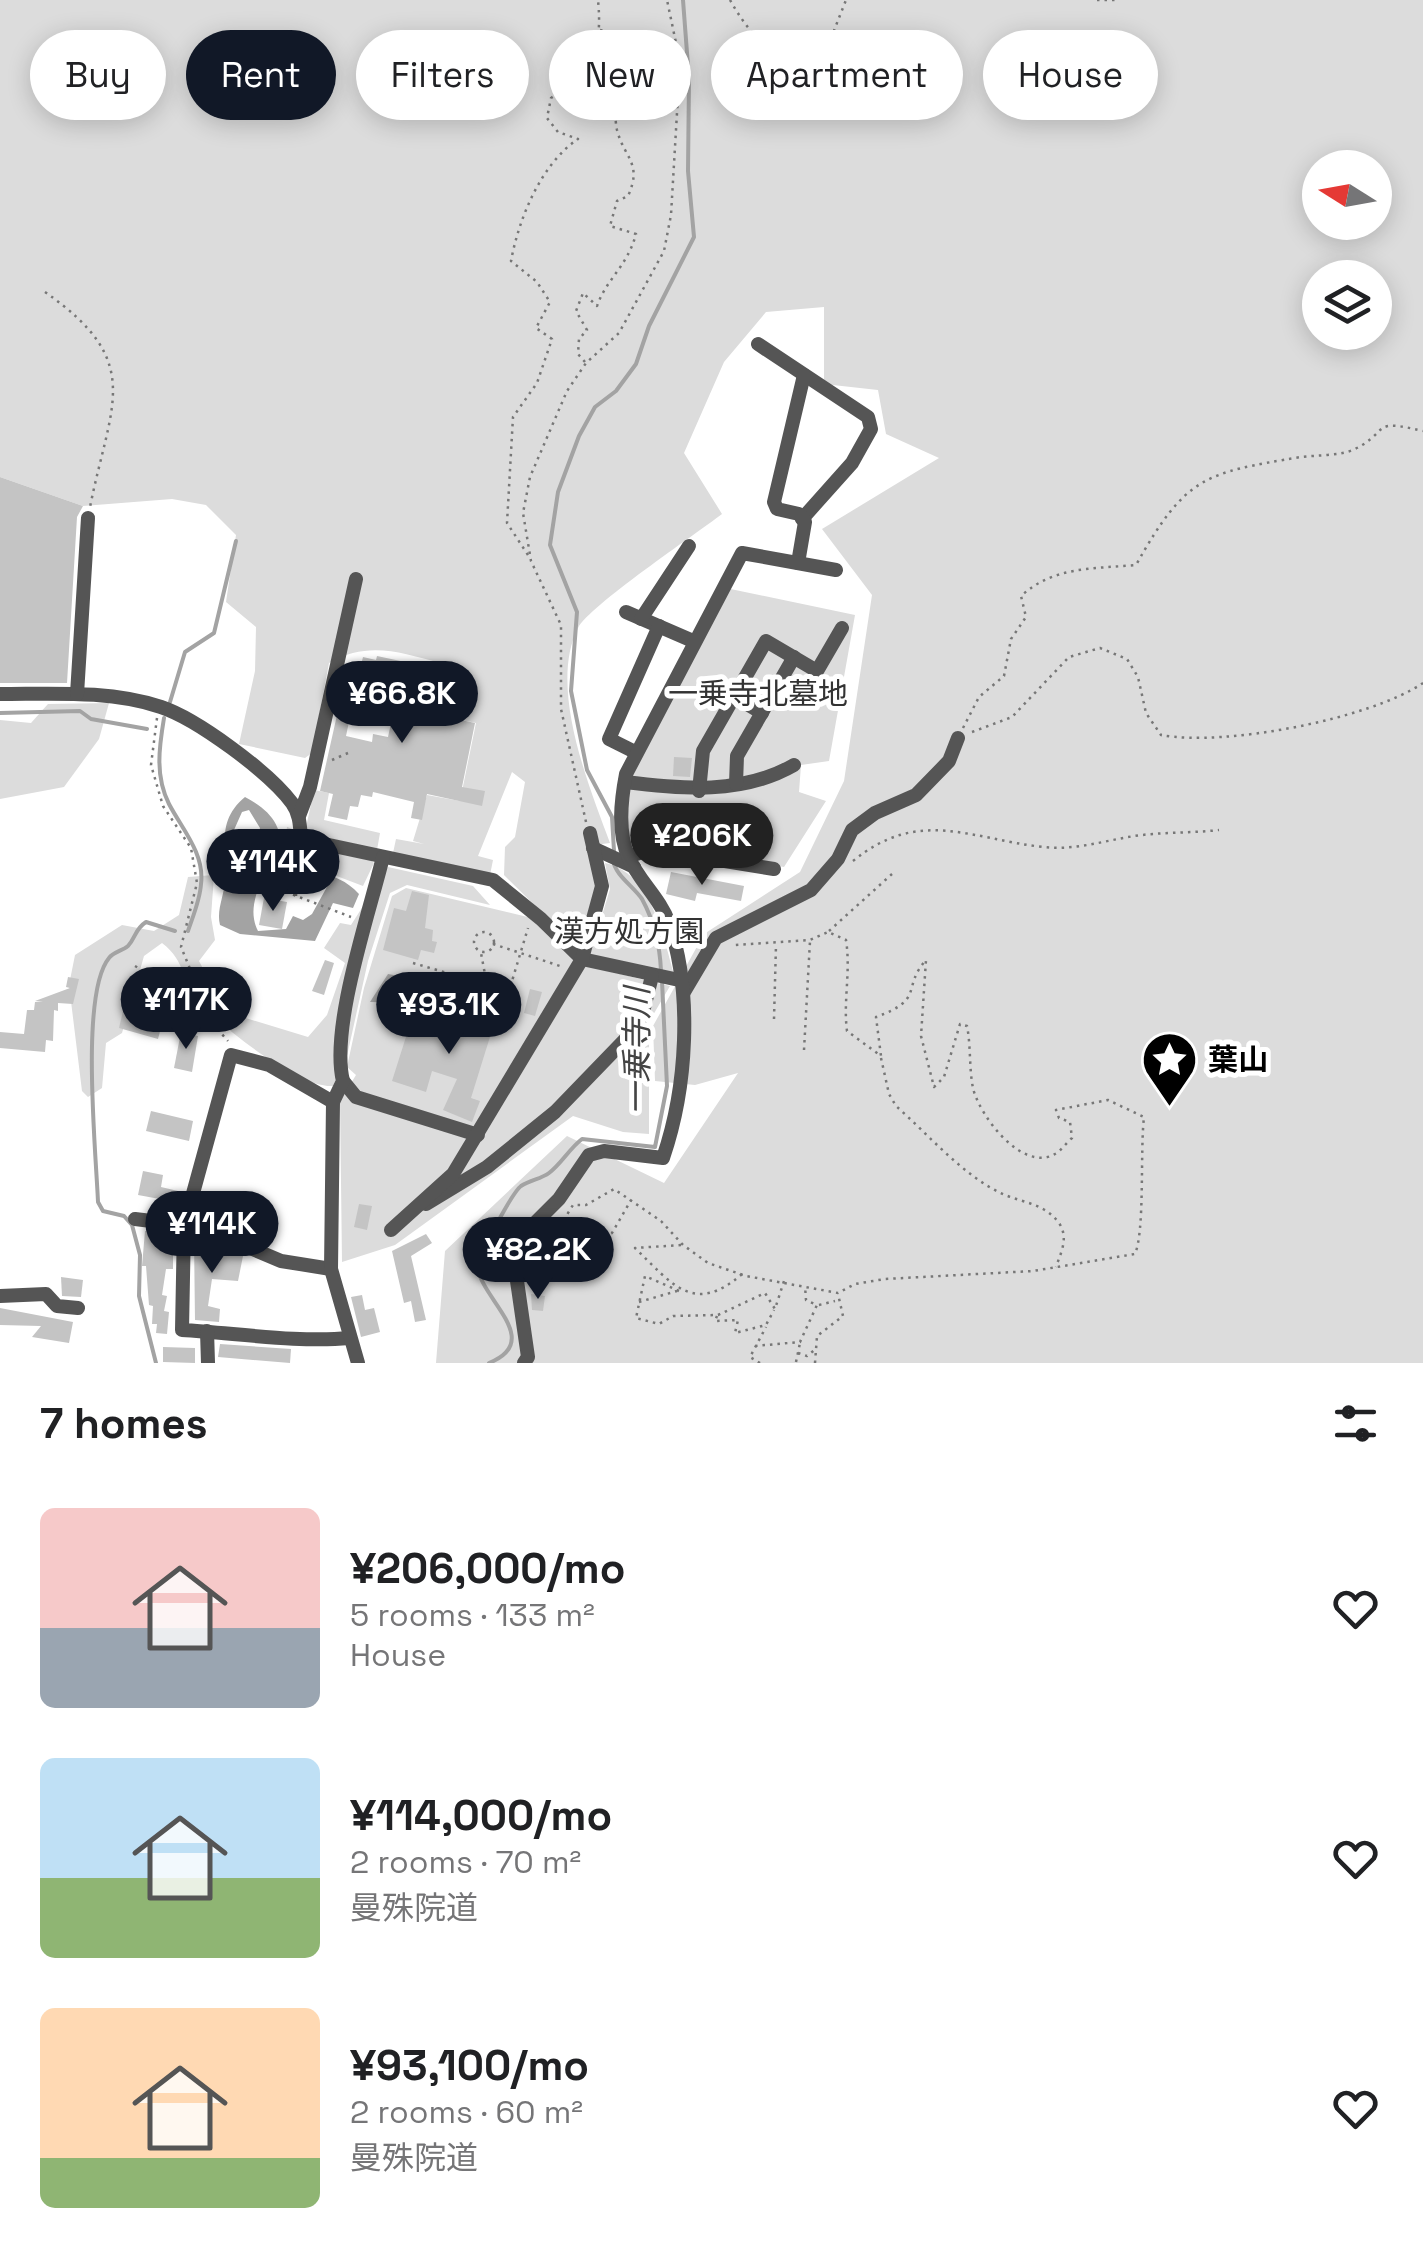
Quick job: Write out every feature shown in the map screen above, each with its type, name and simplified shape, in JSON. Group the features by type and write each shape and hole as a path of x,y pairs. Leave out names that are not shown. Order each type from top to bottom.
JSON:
{"street":[{"path":"758,344 868,417 872,429 852,463 802,519 798,563"},
{"path":"802,519 777,508 774,502 804,375"},
{"path":"77,694 88,518"},
{"path":"641,619 689,546"},
{"path":"627,861 622,801 636,752 742,553 836,570"},
{"path":"299,816 310,788 356,579"},
{"path":"626,612 693,641"},
{"path":"636,752 609,739 660,626"},
{"path":"699,791 703,751 766,641 817,670 842,628"},
{"path":"736,784 737,756 794,657"},
{"path":"0,694 77,694 160,707 259,771 291,801 299,816 302,839 493,880 542,918 578,965 652,976 681,986"},
{"path":"734,696 762,713"},
{"path":"681,986 708,946 726,930 811,890 829,872 852,830 875,813 916,795 949,761 958,738"},
{"path":"625,782 699,791 775,776 794,765"},
{"path":"524,1363 528,1357 516,1274 525,1241 588,1155 604,1151 664,1158 676,1111 681,986 669,925 659,901 627,861 595,843"},
{"path":"416,1210 421,1199 453,1174 578,965 602,886 595,843"},
{"path":"627,861 651,849 774,869"},
{"path":"383,857 342,1028 338,1061 343,1082 356,1097 478,1135"},
{"path":"391,1230 416,1210 487,1167 555,1112 640,1024 652,976"},
{"path":"192,1197 231,1055 270,1065 332,1102"},
{"path":"343,1082 332,1102 331,1269 358,1363"},
{"path":"135,1218 196,1225 282,1261 331,1269"},
{"path":"184,1225 182,1330 290,1335 311,1342 349,1338"},
{"path":"0,1296 46,1294 57,1306 78,1308"},
{"path":"208,1331 208,1363"}],"path":[{"path":"595,843 561,709 561,625 531,561 506,523 513,416 537,383 552,339 536,328 550,302 537,282 511,261 516,236 536,193 560,151 578,139 558,132 547,118 551,98 584,76 598,29 598,0"},
{"path":"531,561 523,529 525,489 567,391 586,363 619,333 653,274 668,235 680,62 667,0"},
{"path":"730,0 757,40 778,54 809,66 824,56 846,0"},
{"path":"1098,0 1119,0"},
{"path":"586,363 578,354 579,339 587,330 576,311 584,294 597,306 602,293 627,262 636,234 610,226 617,201 628,196 632,188 633,162 617,129 622,42 616,35 598,29"},
{"path":"45,292 76,314 111,357 114,389 88,518"},
{"path":"958,738 979,697 1004,676 1011,640 1026,617 1021,596 1036,582 1057,572 1136,565 1180,497 1221,470 1354,450 1380,427 1398,425 1423,431"},
{"path":"958,738 1012,717 1069,658 1100,648 1127,659 1138,676 1146,713 1161,735 1192,741 1328,720 1400,698 1423,683"},
{"path":"160,707 150,765 163,806 187,838 198,884 180,947 215,1029"},
{"path":"330,760 348,754"},
{"path":"829,872 847,866 870,847 932,826 1042,847 1092,846 1142,835 1219,830"},
{"path":"296,896 300,875 297,866"},
{"path":"708,946 810,940 828,932 892,874"},
{"path":"286,892 367,922"},
{"path":"413,962 509,991 528,928"},
{"path":"828,932 846,940 850,986 844,1013 847,1032 881,1056"},
{"path":"481,1000 486,984 481,952 474,943 478,934 488,933 493,944 520,953 578,965"},
{"path":"804,1050 810,940"},
{"path":"774,1019 776,942"},
{"path":"481,952 493,944"},
{"path":"541,1247 547,1247 573,1204 586,1205 614,1189 661,1221 683,1246 708,1263 742,1274 838,1293 854,1284 885,1279 1056,1268 1135,1254 1140,1242 1139,1162 1144,1117 1108,1100 1056,1110 1059,1118 1070,1122 1072,1138 1055,1155 1040,1158 1017,1149 985,1116 973,1087 967,1026 960,1024 944,1077 934,1087 921,1036 926,960 918,968 913,996 898,1010 876,1018 889,1094 896,1106 970,1171 1002,1194 1041,1206 1059,1224 1065,1238 1056,1268"},
{"path":"135,966 190,998 247,1059"},
{"path":"534,1265 612,1232 631,1200"},
{"path":"536,1286 534,1265 547,1231"},
{"path":"679,1290 635,1248 683,1246"},
{"path":"742,1274 722,1292 704,1295 645,1276 636,1318 659,1324 673,1316 718,1314 765,1293 775,1309"},
{"path":"760,1363 750,1357 775,1309 784,1281"},
{"path":"804,1284 806,1300 817,1305 836,1300"},
{"path":"639,1302 679,1290"},
{"path":"815,1363 820,1334 843,1316 836,1300 838,1293"},
{"path":"796,1362 800,1342 817,1305"},
{"path":"718,1314 715,1321 738,1320 735,1334 766,1325"},
{"path":"806,1330 820,1334"},
{"path":"755,1346 800,1342"},
{"path":"798,1353 807,1356 817,1348"}],"green space":[{"path":"0,0 1423,0 1423,1363 436,1363 445,1251 567,1136 664,1183 738,1073 695,1085 655,1081 653,1026 704,934 800,872 844,781 872,595 822,529 939,458 886,434 878,390 824,384 824,307 766,312 724,362 684,453 722,514 622,588 578,628 567,678 569,707 583,765 610,843 587,846 599,893 583,943 573,943 504,875 505,847 515,837 525,782 512,772 478,856 493,860 490,875 393,853 396,839 424,844 413,841 427,795 460,801 476,723 462,720 467,692 436,685 440,663 384,651 343,656 329,663 312,753 305,758 239,744 255,671 256,627 226,602 236,535 206,505 172,499 83,506 0,477"},
{"name":"一乗寺北墓地","path":"721,587 855,615 829,761 801,765 799,792 826,801 784,867 655,843 626,851 626,774"},
{"path":"109,703 99,739 64,787 0,799 0,720 31,723 48,704"},
{"path":"314,790 329,793 324,820 380,833 377,850 305,832"},
{"path":"287,827 370,859 374,863 363,886 313,867 295,868 283,858"},
{"name":"漢方処方園","path":"605,863 621,869 644,892 659,924 674,974 590,955 610,889"},
{"path":"388,867 473,886 490,905 407,885 390,893 368,961 347,1056 333,1086 318,1084 281,1067 225,1026 198,1001 176,957 162,943 144,956 122,1033 106,1043 102,1088 88,1097 82,1091 69,985 75,955 122,925 154,931 179,915 188,877 214,875 211,917 215,940 199,961 226,1012 308,1037 327,1015 345,963 324,948 340,923 351,925"},
{"path":"406,888 540,920 578,964 670,986 649,1022 649,1134 623,1132 573,1116 395,1245 342,1262 340,1101 356,1075 347,1067 364,988 392,896"}],"shaded area":[{"path":"245,797 269,814 281,837 283,858 340,879 359,894 353,908 333,903 315,941 240,934 220,925 225,834 236,806","holes":["249,810 260,828 258,835 251,837 234,830 242,812","262,845 286,872 305,874 308,880 328,885 312,914 303,920 293,916 286,929 258,931 255,922 254,906 265,865 259,849"]},
{"path":"388,974 422,980 419,1003 370,1002"}],"building":[{"path":"0,477 83,506 77,517 67,683 0,683"},
{"path":"377,656 410,663 408,674 381,668 375,698 395,702 400,676 467,692 461,720 475,723 462,787 485,791 482,806 427,794 422,820 411,818 414,802 373,792 372,797 361,795 358,807 350,806 347,820 328,816 333,794 320,791 337,715 350,717 346,736 372,742 373,734 388,737 393,714 350,709 363,657 376,660"},
{"path":"674,757 692,758 690,777 673,776"},
{"path":"671,872 744,886 741,901 697,893 695,901 666,894"},
{"path":"412,891 429,895 425,928 433,930 432,941 437,942 434,953 421,950 418,960 383,950 394,908 406,911"},
{"path":"264,898 287,902 282,929 259,925"},
{"path":"325,960 334,963 324,995 312,991"},
{"path":"68,977 79,979 73,1004 58,1003 58,1011 54,1010 53,1041 46,1040 45,1052 0,1048 0,1032 24,1034 27,1010 34,1010 35,1002 43,1002 35,1001 70,988 66,987"},
{"path":"530,989 542,992 535,1016 524,1013"},
{"path":"466,1000 498,1011 471,1098 480,1101 472,1122 443,1110 457,1079 432,1071 426,1092 392,1081 411,1021 455,1035"},
{"path":"123,1011 163,1020 158,1039 119,1028"},
{"path":"181,1032 198,1036 192,1072 174,1068"},
{"path":"151,1111 193,1121 189,1141 146,1131"},
{"path":"143,1171 163,1175 161,1187 178,1191 176,1202 138,1195"},
{"path":"359,1204 372,1206 367,1230 354,1227"},
{"path":"145,1231 165,1233 163,1246 173,1247 173,1269 166,1269 162,1295 167,1296 167,1334 156,1333 157,1324 152,1324 153,1306 149,1305 146,1266 142,1266"},
{"path":"426,1234 432,1243 411,1256 426,1320 415,1322 411,1301 404,1303 392,1251"},
{"path":"194,1239 243,1256 238,1281 212,1279 208,1306 220,1309 219,1322 195,1320"},
{"path":"61,1277 83,1280 81,1297 62,1296"},
{"path":"531,1294 545,1296 543,1311 532,1310"},
{"path":"362,1295 365,1310 374,1308 380,1332 361,1337 351,1297"},
{"path":"0,1308 73,1322 69,1343 32,1337 41,1326 0,1325"},
{"path":"220,1344 291,1349 290,1363 218,1357"},
{"path":"163,1347 195,1348 195,1363 163,1362"}],"waterway":[{"name":"一乗寺川","path":"614,851 612,817 587,770 571,691 577,612 550,545 558,492 579,436 595,407 616,391 636,364 649,326 694,237 683,0"},
{"path":"170,702 185,652 214,633 236,541"},
{"path":"0,713 80,711 91,719 147,729"},
{"path":"164,718 162,783 200,862 199,896 188,931"},
{"name":"一乗寺川","path":"613,860 617,871 646,907 656,934 661,971"},
{"path":"156,1363 139,1296 140,1255 132,1225 124,1216 103,1211 98,1202 92,1037 100,976 109,958 128,946 146,922 175,931"},
{"name":"一乗寺川","path":"489,1363 505,1354 511,1330 478,1266 489,1237 517,1191 549,1173 582,1139 655,1147 667,1086 662,981"}],"place":[{"name":"葉山","path":"1169,1109"}]}
